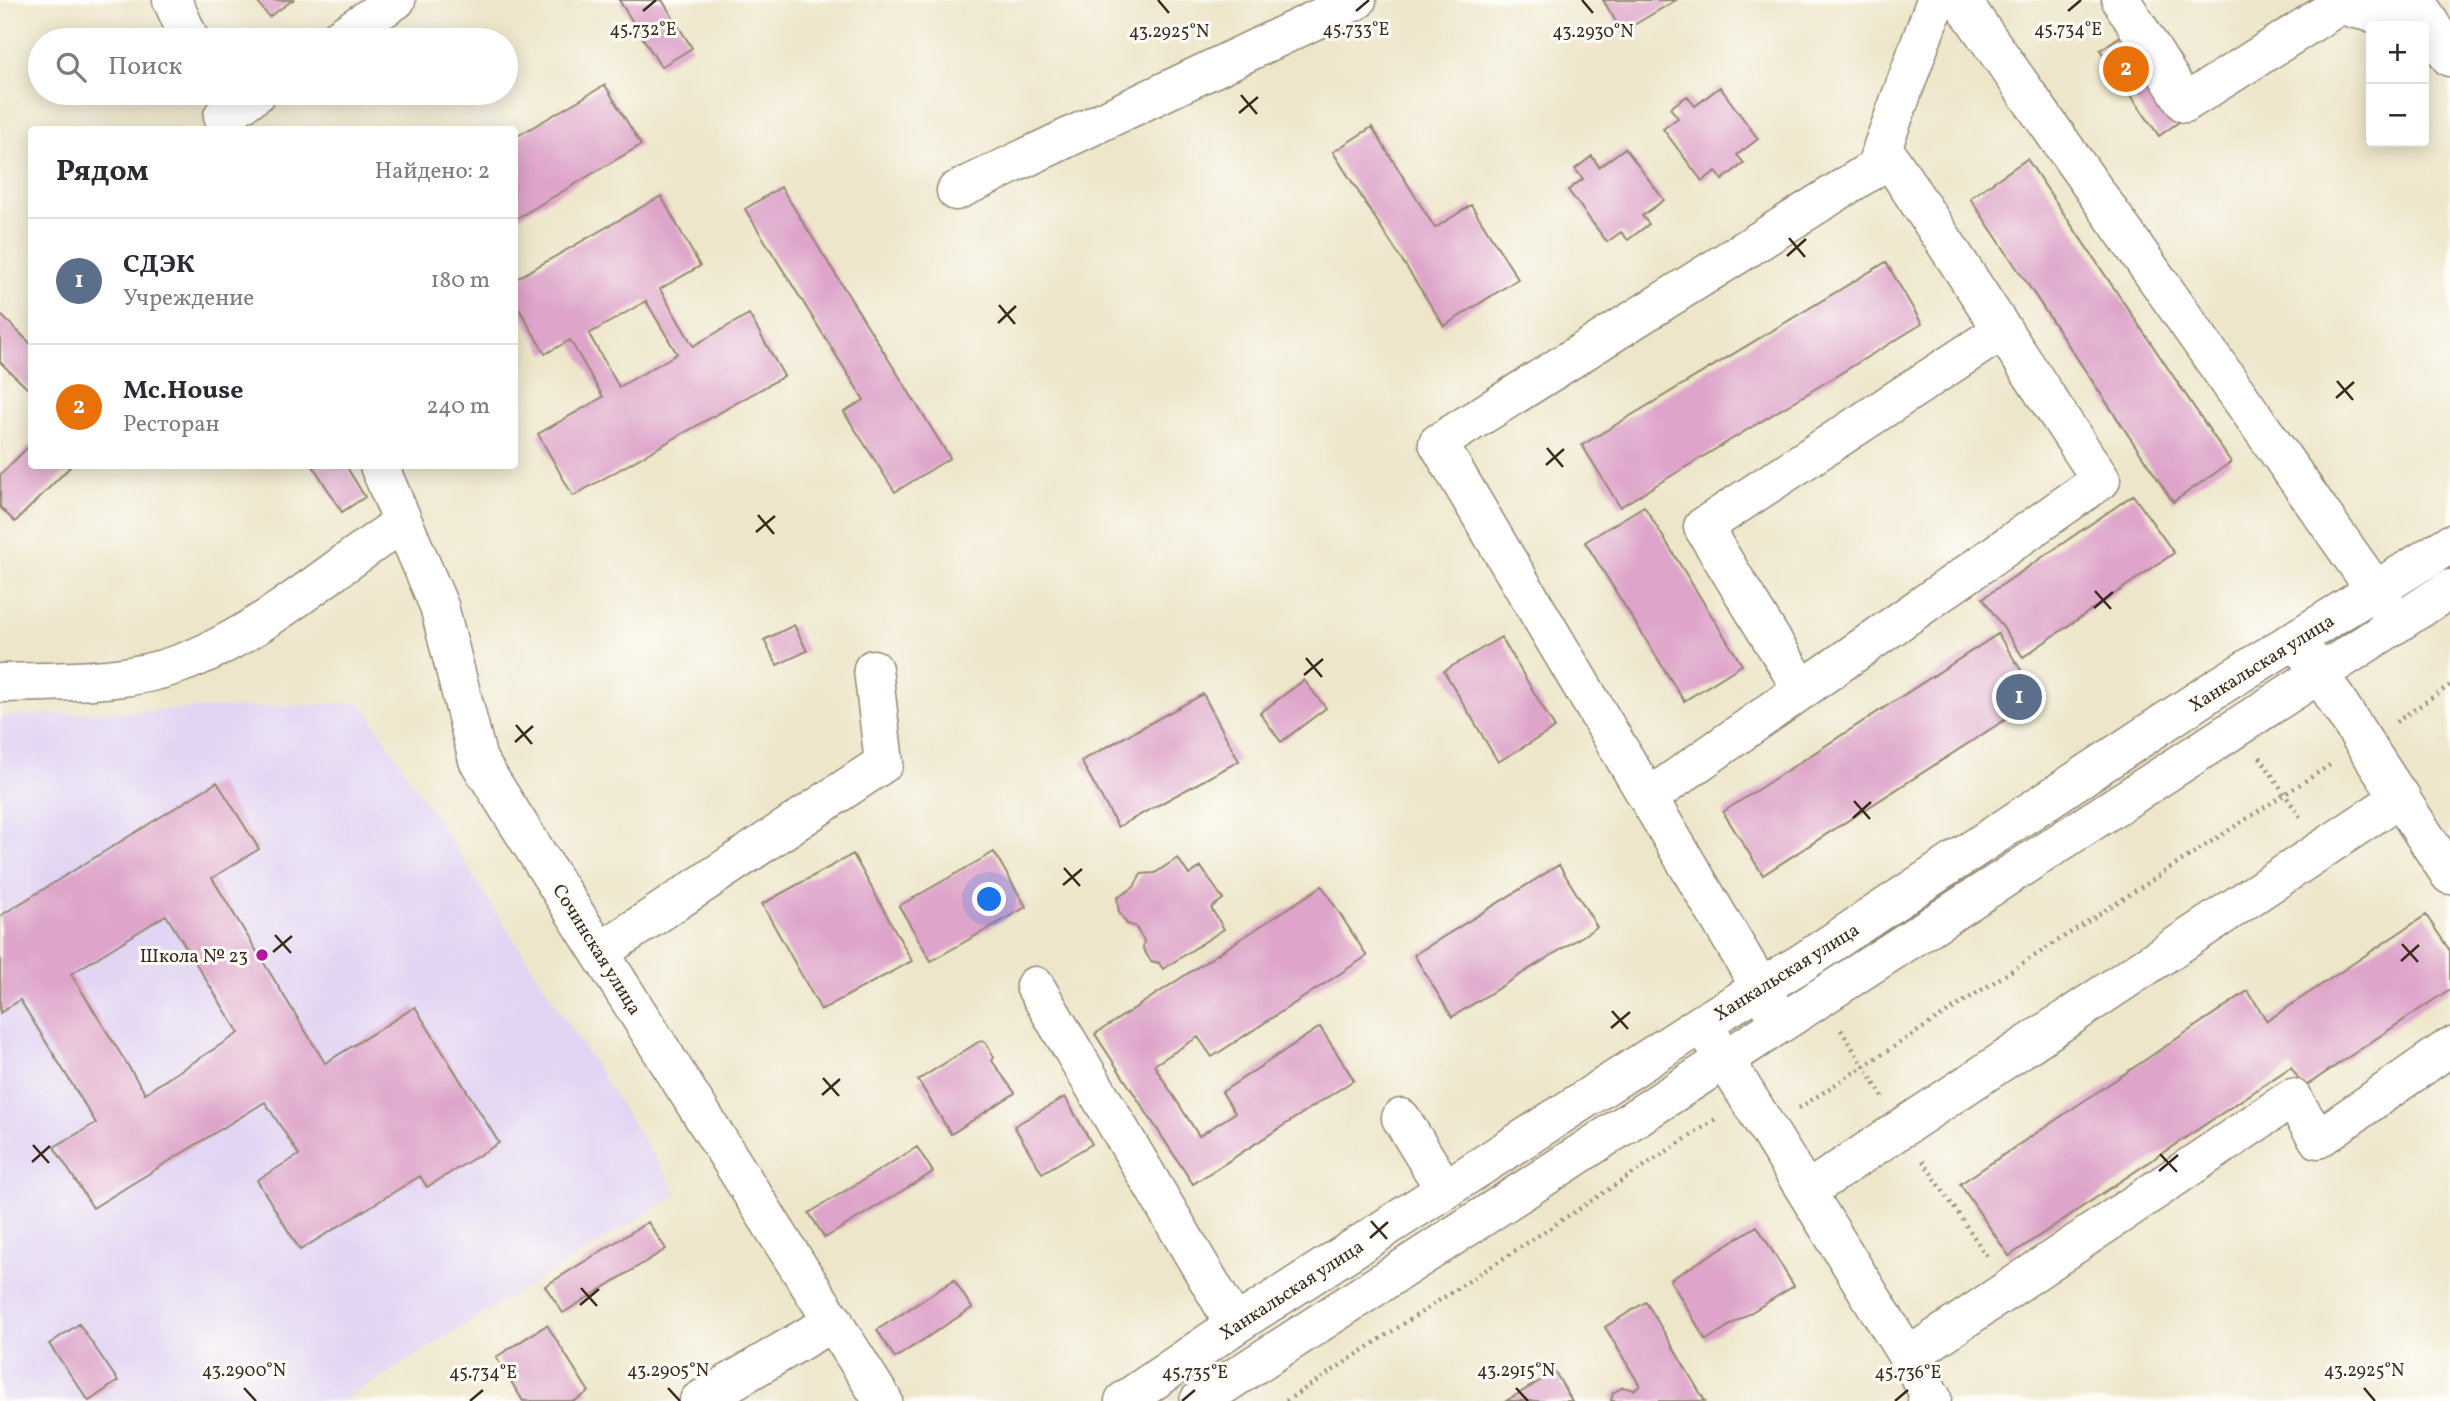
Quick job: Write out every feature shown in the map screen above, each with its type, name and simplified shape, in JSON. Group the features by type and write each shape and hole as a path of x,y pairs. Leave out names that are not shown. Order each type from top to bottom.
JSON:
{"street":[{"path":"172,0 185,28"},
{"path":"354,28 396,0"},
{"path":"956,191 1357,0"},
{"path":"1781,1022 1758,988 1438,443 1875,168 1936,0"},
{"path":"1961,0 2398,623"},
{"path":"2121,0 2186,103 2346,0 2351,8 2433,28"},
{"path":"1648,798 2101,480 1883,148"},
{"path":"1802,690 1703,527 2003,330"},
{"name":"Сочинская улица","path":"380,469 439,606 478,760 883,1401"},
{"path":"0,683 116,678 178,665 238,638 352,556 404,523"},
{"name":"Ханкальская улица","path":"1124,1401 1235,1325 1445,1189 1758,988 1800,964 2215,689 2450,544"},
{"name":"Ханкальская улица","path":"1199,1401 2450,589"},
{"path":"2297,640 2402,797 2450,875"},
{"path":"600,952 884,763 873,669"},
{"path":"1807,1191 2402,797"},
{"path":"1035,986 1235,1325"},
{"path":"1703,1023 1908,1357 1932,1398 1927,1401"},
{"path":"1908,1357 2292,1098 2318,1139 2450,1047"},
{"path":"1401,1118 1445,1189"},
{"path":"699,1401 834,1321"}],"path":[{"path":"1286,1401 2285,794 2450,685"},
{"path":"2257,752 2321,850"}],"shaded area":[{"name":"Школа № 23","path":"362,703 678,1194 342,1401 0,1401 0,716"}],"building":[{"path":"256,0 293,0 269,17"},
{"path":"619,0 662,0 692,48 661,67"},
{"path":"1603,0 1676,0 1622,32"},
{"path":"2121,36 2180,121 2159,136 2100,50"},
{"path":"605,85 641,145 518,218 518,136"},
{"path":"1720,87 1758,139 1737,155 1744,163 1722,180 1716,171 1702,181 1663,129 1678,118 1670,108 1687,96 1695,106"},
{"path":"1372,127 1435,228 1471,205 1518,279 1444,326 1333,152"},
{"path":"1625,148 1664,200 1642,216 1649,224 1628,240 1621,232 1607,242 1568,190 1583,179 1575,169 1592,156 1599,167"},
{"path":"2027,159 2231,462 2173,502 1970,198"},
{"path":"781,187 950,458 895,492 844,412 864,400 745,209"},
{"path":"661,196 700,266 660,289 693,346 749,314 784,376 573,496 538,434 603,397 570,340 545,354 518,307 518,278","holes":["646,301 677,354 619,387 589,334"]},
{"path":"1886,262 1922,324 1620,507 1582,445"},
{"path":"0,314 28,341 28,389 0,362"},
{"path":"28,447 28,469 68,469 15,522 0,507 0,475"},
{"path":"315,469 348,469 365,497 342,512"},
{"path":"2133,495 2174,553 2023,657 1983,598"},
{"path":"1644,506 1742,665 1684,701 1585,542"},
{"path":"794,625 807,651 777,665 764,640"},
{"path":"1998,634 2039,698 1763,875 1723,812"},
{"path":"1501,637 1555,728 1498,762 1444,671"},
{"path":"1304,680 1326,708 1281,742 1260,713"},
{"path":"1203,694 1239,761 1118,827 1081,761"},
{"path":"217,782 259,849 212,878 325,1063 415,1007 499,1143 427,1187 420,1176 300,1250 257,1180 299,1155 265,1102 93,1208 54,1147 96,1123 20,1000 0,1013 0,916","holes":["166,915 239,1033 145,1093 71,974"]},
{"path":"994,852 1026,907 931,961 899,906"},
{"path":"853,854 912,961 821,1010 762,904"},
{"path":"1178,858 1189,875 1201,867 1223,899 1211,908 1224,929 1163,969 1159,963 1151,961 1143,949 1144,941 1135,926 1127,924 1119,912 1117,898 1134,887 1141,874 1155,873"},
{"path":"1559,865 1597,927 1452,1017 1414,955"},
{"path":"1322,886 1367,956 1212,1057 1198,1037 1154,1065 1199,1136 1235,1113 1222,1092 1320,1027 1354,1080 1193,1184 1095,1034"},
{"path":"2426,915 2450,951 2450,989 2304,1087 2291,1067 2009,1256 1960,1184 2248,991 2267,1021"},
{"path":"980,1041 985,1042 994,1057 992,1061 1015,1093 951,1134 918,1080"},
{"path":"1065,1097 1092,1144 1042,1173 1014,1126"},
{"path":"917,1147 933,1172 825,1238 809,1213"},
{"path":"648,1222 666,1249 563,1313 545,1286"},
{"path":"1757,1226 1794,1286 1706,1340 1670,1280"},
{"path":"954,1280 972,1308 895,1358 877,1330"},
{"path":"1646,1302 1705,1401 1611,1401 1613,1393 1623,1387 1634,1390 1640,1386 1605,1327"},
{"path":"79,1324 118,1381 89,1401 49,1344"},
{"path":"547,1325 589,1392 574,1401 523,1401 496,1357"},
{"path":"1555,1372 1572,1401 1506,1401"}],"place":[{"name":"Mc.House","path":"2126,69"},
{"name":"СДЭК","path":"2019,697"},
{"name":"Школа № 23","path":"262,955"}]}
